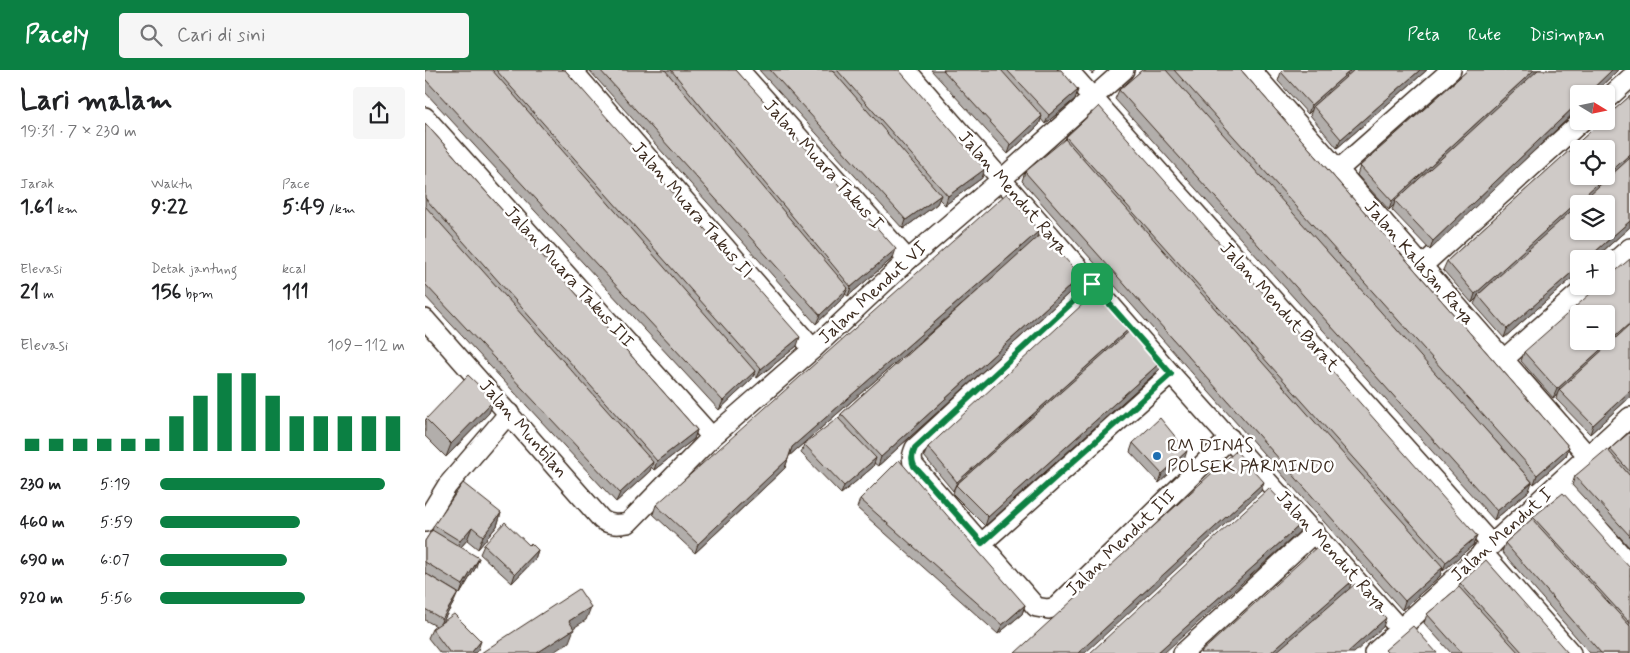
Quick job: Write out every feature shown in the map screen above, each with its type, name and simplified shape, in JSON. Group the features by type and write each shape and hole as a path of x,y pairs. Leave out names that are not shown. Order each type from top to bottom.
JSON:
{"street":[{"name":"Jalan Muara Takus II","path":"572,70 813,349"},
{"name":"Jalan Muara Takus I","path":"739,70 908,260"},
{"name":"Jalan Mendut Raya","path":"906,70 1171,374 1315,532 1409,627"},
{"name":"Jalan Mendut Barat","path":"1068,70 1487,548 1571,653"},
{"name":"Jalan Mendut VI","path":"628,523 712,437 813,349 908,260 1124,70"},
{"path":"1338,170 1451,70"},
{"name":"Jalan Kalasan Raya","path":"1259,73 1338,170 1588,456"},
{"path":"1615,92 1630,78"},
{"name":"Jalan Muara Takus III","path":"425,116 712,437"},
{"path":"1422,266 1572,130"},
{"path":"1615,261 1630,248"},
{"path":"1092,284 915,448 912,461 914,466 982,543 1171,374"},
{"path":"1505,359 1577,295"},
{"name":"Jalan Muntilan","path":"425,319 602,520 610,524 628,523"},
{"path":"425,522 447,486 509,413"},
{"name":"Jalan Mendut I","path":"1374,653 1409,627 1487,548 1630,417"},
{"name":"Jalan Mendut III","path":"982,543 1036,607 1049,609 1056,607 1231,438"},
{"path":"1559,483 1630,565"},
{"path":"1183,653 1315,532"}],"building":[{"path":"425,70 492,70 755,371 723,401 425,79"},
{"path":"496,70 565,70 800,337 761,369"},
{"path":"600,70 665,70 848,288 820,315"},
{"path":"671,70 736,70 896,249 851,287"},
{"path":"770,70 832,70 941,195 906,220"},
{"path":"837,70 899,70 985,169 948,196"},
{"path":"943,70 1001,70 1042,116 1011,145"},
{"path":"1007,70 1061,70 1078,90 1049,115"},
{"path":"1142,70 1166,70 1532,482 1497,511 1119,90"},
{"path":"1174,70 1241,70 1569,447 1537,475"},
{"path":"1283,70 1351,70 1311,105 1281,72"},
{"path":"1354,70 1420,70 1341,139 1313,106"},
{"path":"1468,70 1534,70 1392,201 1360,166"},
{"path":"1538,70 1612,70 1596,85 1570,85 1570,111 1433,241 1395,201"},
{"path":"1630,96 1630,154 1615,168 1615,140 1581,140 1592,130 1615,130 1615,109"},
{"path":"1099,106 1477,536 1446,562 1066,137"},
{"path":"425,123 697,430 657,461 425,198"},
{"path":"1065,139 1443,567 1405,601 1025,172"},
{"path":"1570,150 1570,185 1596,185 1585,195 1570,195 1570,208 1475,294 1447,261"},
{"path":"1630,158 1630,221 1615,234 1615,195 1589,195 1600,185 1615,185 1615,172"},
{"path":"1007,193 1039,231 792,447 788,459 698,544 656,505"},
{"path":"425,206 653,462 620,493 425,284"},
{"path":"1570,212 1570,240 1608,240 1597,250 1570,250 1570,274 1507,329 1478,295"},
{"path":"1042,233 1081,276 881,457 841,414"},
{"path":"1630,259 1630,323 1615,337 1615,305 1577,305 1589,295 1615,295 1615,272"},
{"path":"1097,291 1131,327 957,482 928,447"},
{"path":"1570,312 1570,350 1600,350 1557,389 1524,352"},
{"path":"1630,325 1630,391 1593,425 1559,390 1603,350 1615,350 1615,339"},
{"path":"1133,328 1163,360 988,517 956,485"},
{"path":"468,375 494,400 451,444 426,419"},
{"path":"838,418 876,458 844,486 804,444"},
{"name":"RM DINAS POLSEK PARMINDO","path":"1160,418 1187,451 1162,474 1133,443"},
{"path":"1630,432 1630,472 1610,449"},
{"path":"1607,449 1630,476 1630,536 1575,476"},
{"path":"1236,451 1264,482 1078,653 1015,653"},
{"path":"899,460 1025,605 1002,625 860,499"},
{"path":"463,483 501,513 483,536 472,527 460,541 434,525"},
{"path":"1269,488 1302,523 1157,653 1090,653"},
{"path":"1563,493 1630,568 1630,623 1533,517"},
{"path":"1532,519 1630,626 1630,653 1601,653 1505,543"},
{"path":"505,522 529,545 531,543 538,550 515,574 484,545"},
{"path":"432,530 479,558 463,585 425,562 425,541"},
{"path":"1319,545 1352,581 1270,653 1200,653"},
{"path":"1486,560 1568,653 1523,653 1460,583"},
{"path":"425,573 458,593 442,619 425,609"},
{"path":"1355,584 1386,618 1347,653 1275,653"},
{"path":"1459,587 1519,653 1462,653 1427,614"},
{"path":"579,589 591,607 569,621 574,629 537,653 481,653"},
{"path":"454,614 481,641 471,653 450,653 432,629"},
{"path":"1413,626 1437,653 1388,653 1385,650"}],"place":[{"name":"RM DINAS POLSEK PARMINDO","path":"1157,456"}],"route":[{"path":"1092,284 1171,374 982,543 914,466 912,461 915,448 1092,284"}]}
